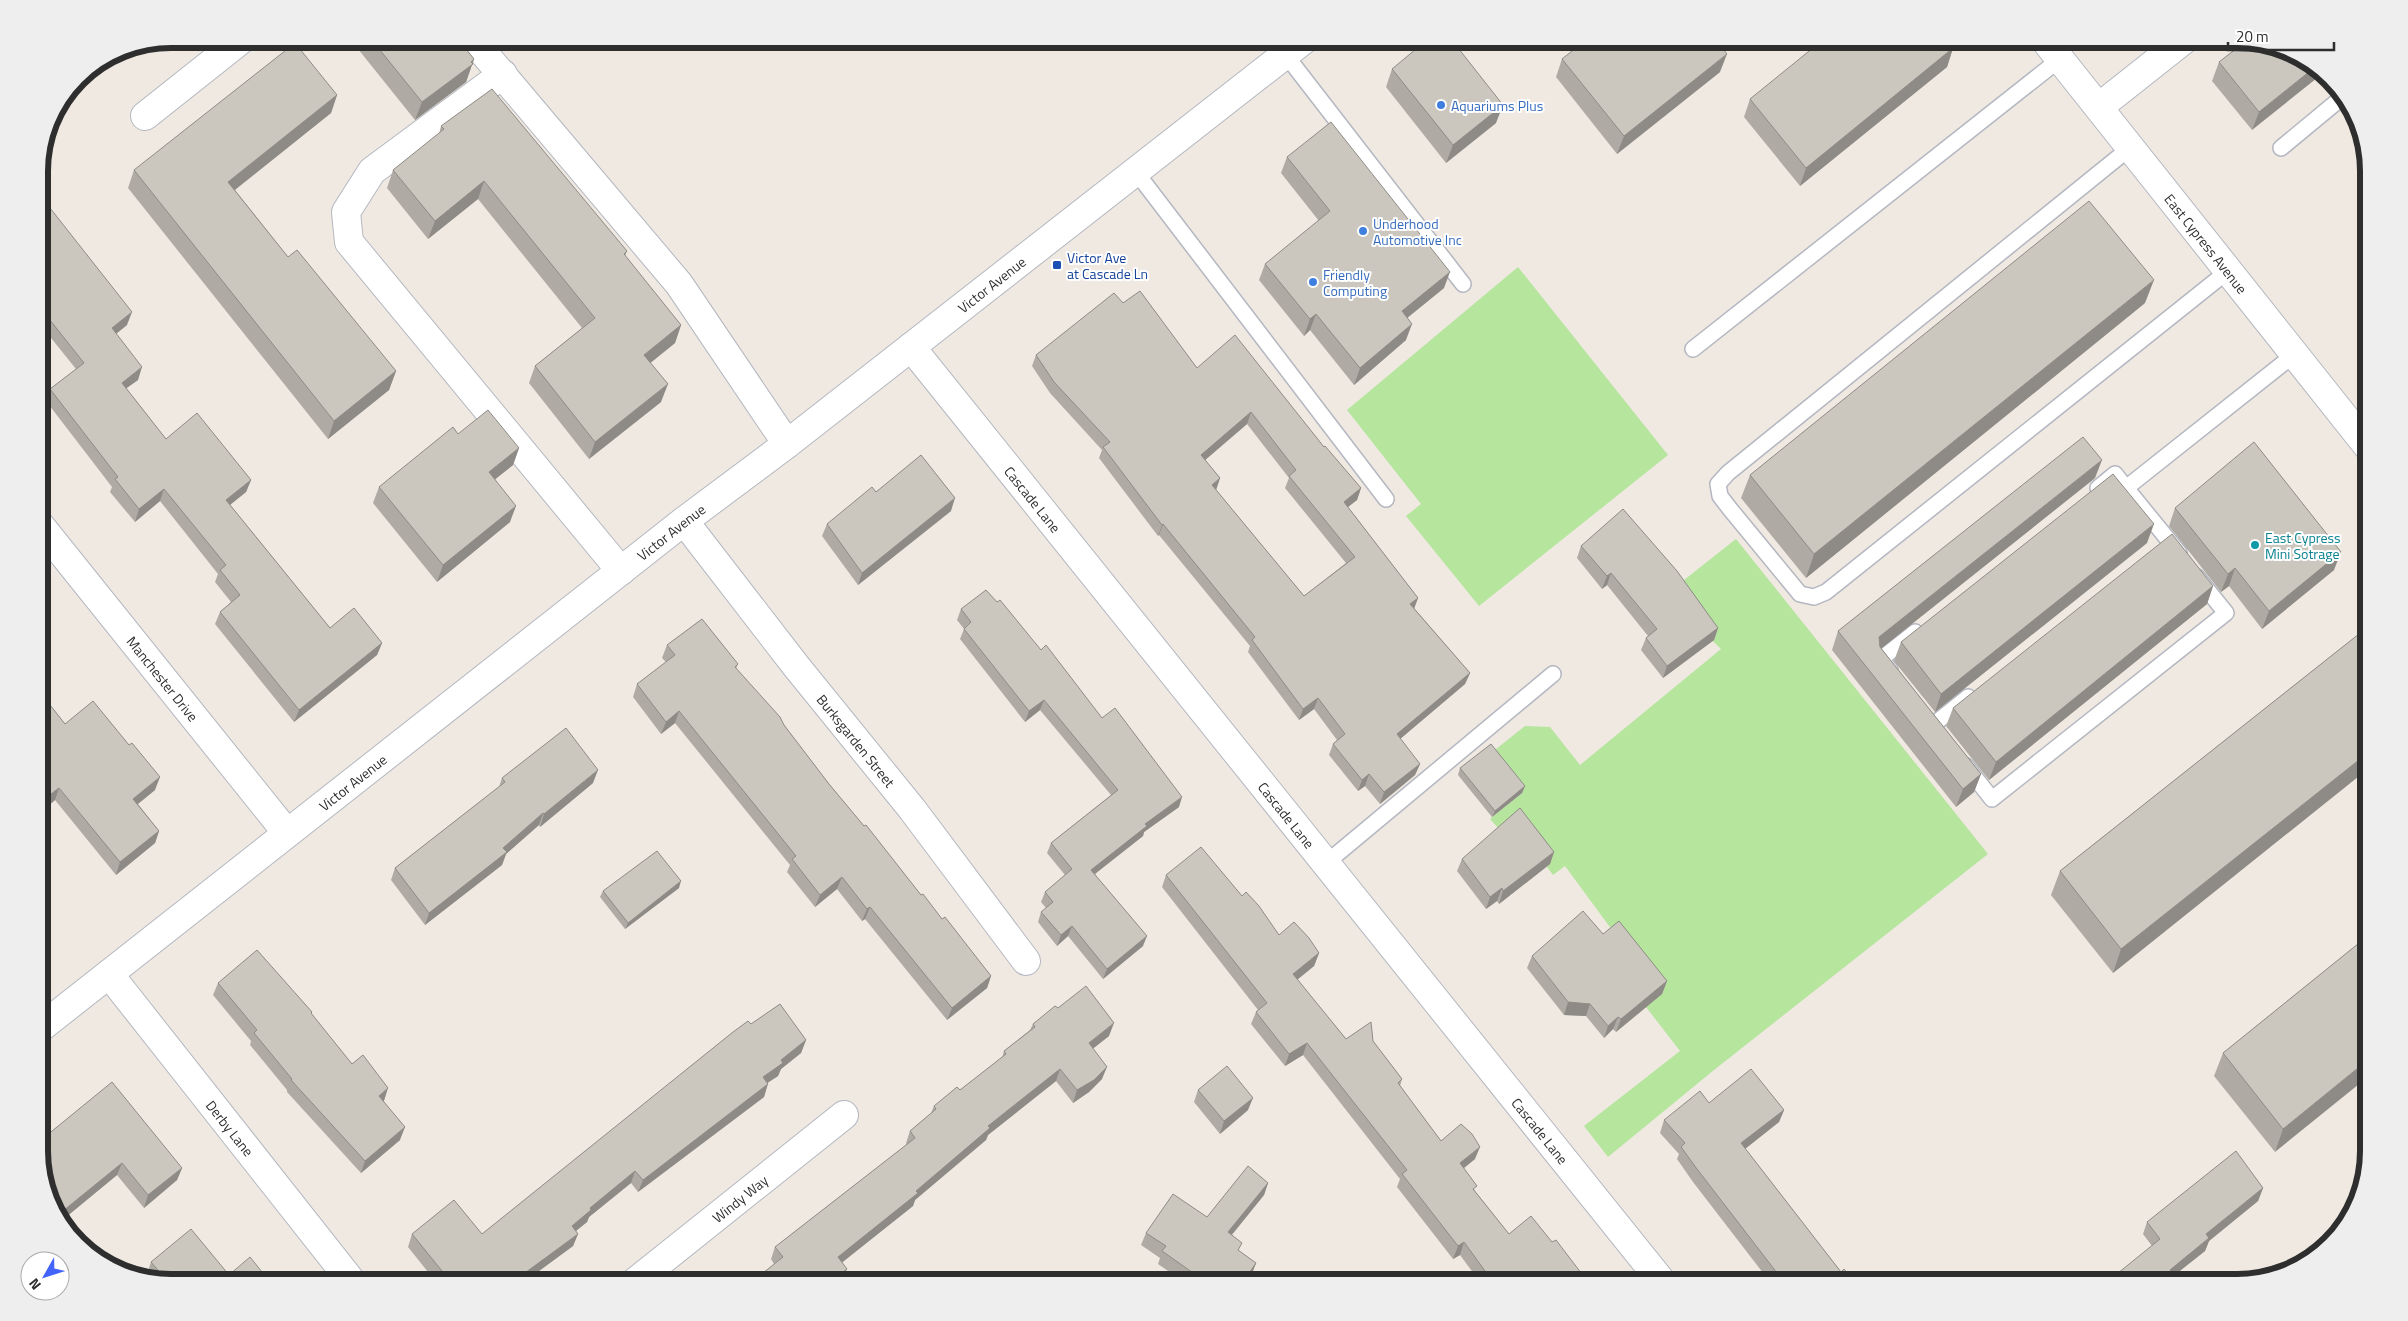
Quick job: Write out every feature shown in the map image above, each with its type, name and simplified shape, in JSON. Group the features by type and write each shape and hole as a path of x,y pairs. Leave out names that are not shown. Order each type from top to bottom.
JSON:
{"street":[{"path":"145,116 231,48"},
{"path":"480,48 679,284 787,444"},
{"name":"Victor Avenue","path":"48,1022 684,522 787,444 1292,48"},
{"path":"2099,107 2174,48"},
{"name":"East Cypress Avenue","path":"2052,49 2360,437"},
{"path":"503,74 372,171 346,212 349,242 622,571"},
{"name":"Cascade Lane","path":"911,347 1656,1274"},
{"name":"Burksgarden Street","path":"684,522 796,666 912,809 1026,960"},
{"name":"Manchester Drive","path":"48,535 287,833"},
{"name":"Derby Lane","path":"109,974 346,1274"},
{"name":"Windy Way","path":"645,1274 844,1115"}],"lane":[{"path":"1296,48 1463,284"},
{"path":"1693,349 2052,49"},
{"path":"2280,148 2339,100"},
{"path":"2131,148 1728,473 1718,484 1720,496 1730,510 1800,594 1814,597 1826,592 2228,270"},
{"path":"1136,172 1386,499"},
{"path":"2126,488 2295,354"},
{"path":"1956,754 1992,799 2226,613 2163,542 2115,474 2084,499"},
{"path":"1898,681 1881,660 1928,622"},
{"path":"1325,864 1553,674"},
{"path":"1933,725 1980,688"},
{"path":"1921,710 1944,740"}],"green space":[{"path":"1518,267 1668,455 1479,606 1406,516 1421,504 1347,410"},
{"path":"1736,539 1988,854 1714,1070 1608,1157 1584,1126 1680,1051 1646,1007 1615,934 1565,866 1553,875 1547,867 1549,864 1500,830 1490,819 1522,793 1491,753 1525,726 1550,727 1580,765 1721,649 1665,595"}],"building":[{"path":"289,48 299,48 337,95 228,182 288,257 297,250 396,371 334,421 134,170"},
{"path":"378,48 465,48 474,59 471,62 473,64 422,102"},
{"name":"Aquariums Plus","path":"1417,48 1458,48 1503,105 1453,145 1392,69"},
{"path":"1576,48 1722,48 1727,54 1624,136 1562,59"},
{"path":"1813,48 1953,48 1806,168 1750,99"},
{"path":"2237,48 2246,48 2277,54 2292,60 2310,71 2259,112 2219,62"},
{"path":"492,89 627,251 624,254 681,325 644,355 668,384 595,442 535,366 595,318 484,181 435,221 393,170 444,129 441,126"},
{"path":"1331,122 1450,272 1402,311 1412,324 1360,368 1316,314 1310,319 1265,264 1330,211 1287,157"},
{"path":"2089,201 2154,280 1814,554 1750,475"},
{"path":"48,205 132,312 112,328 142,367 122,383 166,439 197,413 251,480 226,500 330,628 354,608 382,643 299,710 220,612 240,595 220,570 226,565 164,489 139,509 115,479 118,477 50,389 84,363 48,318"},
{"path":"1140,291 1197,368 1235,335 1324,447 1361,488 1344,502 1418,598 1410,604 1470,673 1397,734 1420,764 1384,792 1369,774 1362,780 1333,744 1345,734 1318,698 1303,709 1252,640 1255,637 1162,525 1103,447 1110,442 1054,382 1036,355 1114,293 1123,303","holes":["1251,412 1296,470 1289,476 1355,557 1304,596 1212,485 1220,478 1201,455"]},
{"path":"488,410 519,448 489,472 516,506 443,565 379,487 453,427 458,434"},
{"path":"2083,437 2102,460 1879,637 1880,647 1981,774 1963,789 1838,631"},
{"name":"East Cypress Mini Sotrage","path":"2254,442 2341,552 2269,611 2235,568 2228,574 2175,508"},
{"path":"921,455 955,498 862,573 827,524 872,487 876,492"},
{"path":"2113,474 2154,524 1941,694 1901,642"},
{"path":"1623,509 1677,571 1718,628 1667,666 1646,638 1657,629 1611,573 1607,576 1581,546"},
{"path":"2172,534 2213,586 1996,762 1953,708"},
{"path":"986,590 997,602 1000,600 1041,650 1046,645 1102,718 1115,708 1182,797 1145,824 1147,826 1091,870 1147,936 1107,969 1072,926 1061,935 1041,912 1053,902 1045,892 1072,869 1051,843 1118,790 1044,700 1029,711 964,629 971,622 961,609"},
{"path":"702,619 738,664 735,667 780,717 829,784 864,826 866,825 921,895 923,894 942,919 945,917 991,976 952,1008 870,907 867,909 842,877 820,895 792,859 796,856 679,711 666,722 637,684 675,655 667,645"},
{"path":"2360,633 2360,759 2121,949 2060,871"},
{"path":"93,701 129,745 132,743 160,777 133,799 159,831 120,862 59,788 51,794 48,790 48,702 65,724"},
{"path":"566,728 598,770 543,813 503,848 507,852 429,913 395,868 505,782 502,778"},
{"path":"1491,744 1525,786 1495,811 1460,768"},
{"path":"1520,808 1554,852 1503,891 1502,888 1490,897 1462,859"},
{"path":"1201,847 1242,896 1246,892 1259,906 1279,935 1294,922 1309,938 1319,953 1293,974 1346,1039 1371,1022 1373,1041 1402,1079 1398,1083 1441,1141 1461,1124 1472,1134 1480,1147 1460,1163 1477,1186 1473,1189 1509,1234 1531,1216 1552,1242 1556,1240 1582,1274 1487,1274 1464,1242 1458,1246 1402,1174 1407,1170 1307,1043 1289,1054 1256,1012 1267,1003 1166,875"},
{"path":"657,851 681,881 628,923 603,891"},
{"path":"1583,911 1603,934 1619,921 1667,981 1621,1019 1618,1017 1608,1026 1590,1004 1568,1002 1532,956"},
{"path":"2360,942 2360,1066 2283,1129 2223,1053"},
{"path":"257,950 312,1012 352,1064 363,1055 388,1088 379,1096 405,1127 365,1161 291,1080 254,1033 257,1030 218,983"},
{"path":"1086,986 1114,1023 1089,1043 1107,1067 1094,1080 1077,1090 1060,1069 988,1126 990,1128 916,1191 918,1193 838,1257 847,1269 840,1274 763,1273 783,1257 775,1247 915,1138 910,1131 936,1109 934,1106 957,1087 960,1090 1006,1054 1004,1051 1035,1027 1033,1024 1055,1006 1058,1008"},
{"path":"780,1004 806,1040 781,1060 783,1063 763,1077 768,1084 643,1180 635,1171 590,1208 591,1210 572,1226 578,1234 523,1274 444,1274 412,1234 454,1200 482,1234 733,1032 748,1021 751,1024"},
{"path":"1227,1066 1253,1098 1224,1121 1198,1090"},
{"path":"1751,1069 1784,1110 1741,1143 1841,1272 1844,1269 1848,1274 1778,1274 1681,1147 1685,1143 1664,1120 1700,1091 1709,1103"},
{"path":"112,1082 182,1168 148,1195 122,1163 63,1211 50,1175 48,1134"},
{"path":"2236,1151 2263,1188 2206,1234 2209,1238 2170,1270 2173,1274 2117,1274 2160,1239 2147,1222"},
{"path":"1248,1166 1268,1183 1228,1232 1242,1243 1238,1250 1256,1263 1248,1274 1195,1274 1162,1251 1166,1246 1146,1233 1173,1194 1207,1217"},
{"path":"191,1229 228,1274 160,1273 151,1262"},
{"path":"250,1257 264,1274 230,1274"}],"place":[{"name":"Aquariums Plus","path":"1441,105"},
{"name":"Underhood Automotive Inc","path":"1363,231"},
{"name":"Victor Ave at Cascade Ln","path":"1057,265"},
{"name":"Friendly Computing","path":"1313,282"},
{"name":"East Cypress Mini Sotrage","path":"2255,545"}]}
